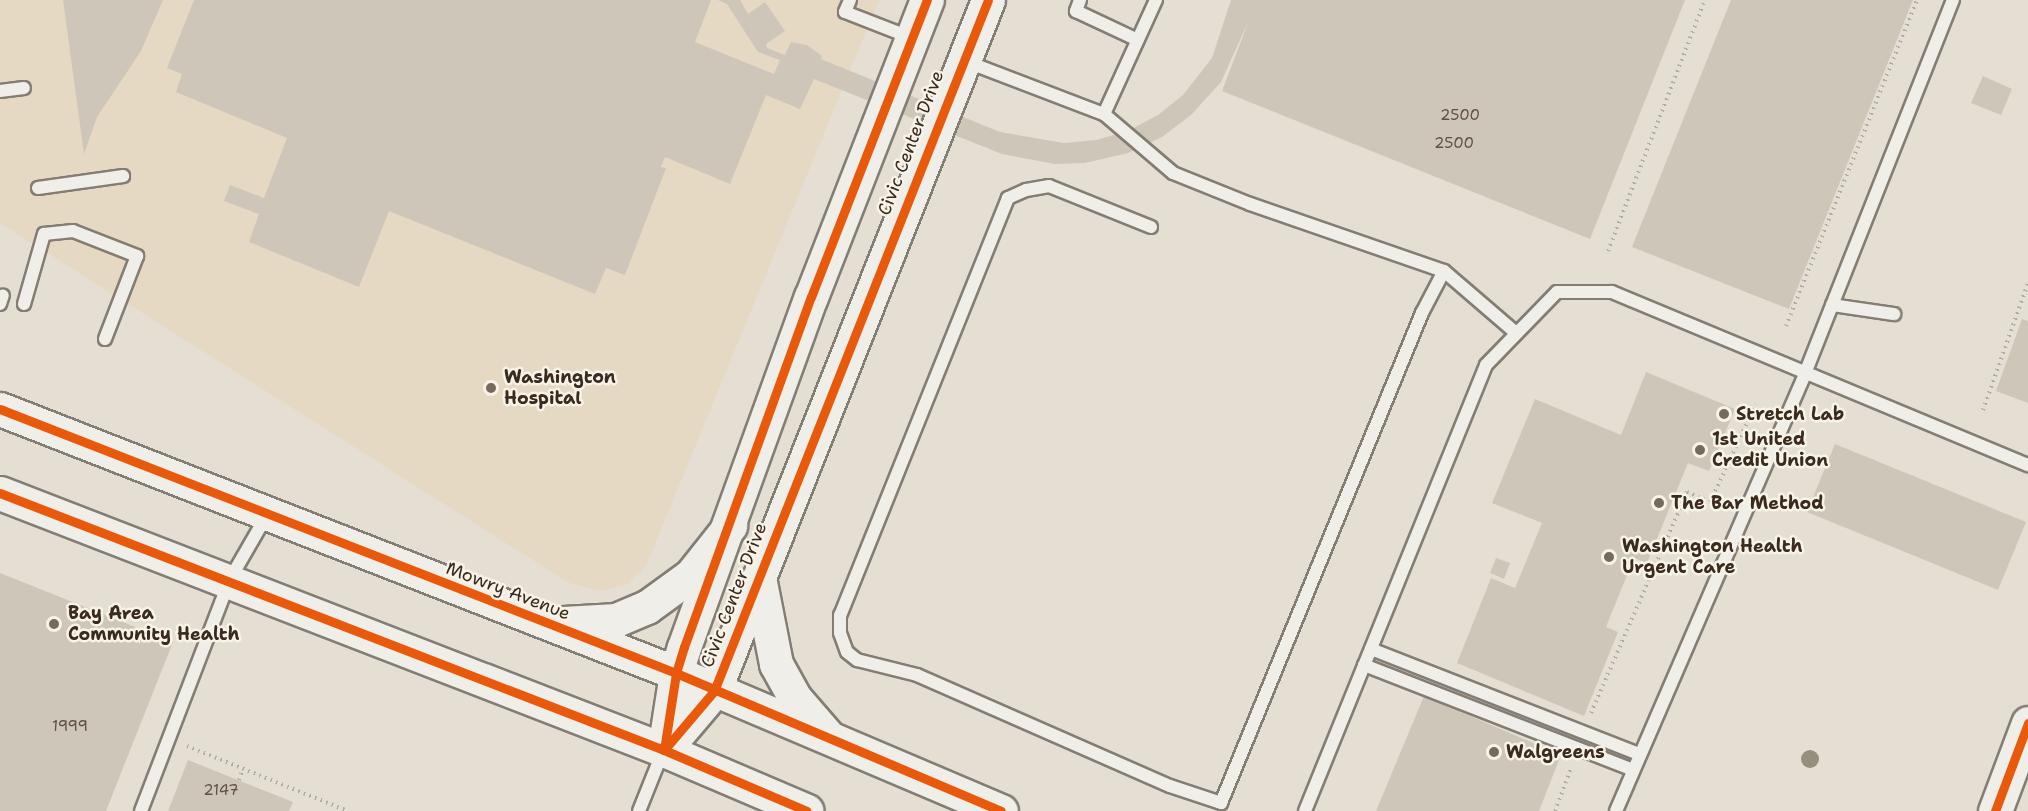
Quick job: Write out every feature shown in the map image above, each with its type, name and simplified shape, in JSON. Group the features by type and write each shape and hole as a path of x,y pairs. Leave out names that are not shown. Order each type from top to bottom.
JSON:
{"main road":[{"name":"Civic Center Drive","path":"664,750 676,673 811,297 927,0"},
{"name":"Civic Center Drive","path":"664,750 714,691 962,59 988,0"},
{"name":"Mowry Avenue","path":"0,409 676,673 1001,811"},
{"path":"0,492 230,579 664,750 807,811"},
{"path":"537,620 599,622 636,612 691,575 730,526"},
{"path":"759,577 776,664 794,697 831,740"},
{"path":"1995,811 2028,723"}],"lane":[{"path":"835,0 913,39"},
{"path":"1080,0 1076,11 1138,40"},
{"path":"1104,114 1156,0"},
{"path":"1616,811 1806,371 1953,0"},
{"path":"962,59 1104,114 1173,173 1444,271 1516,333"},
{"path":"0,91 24,88"},
{"path":"38,188 123,176"},
{"path":"1151,227 1049,186 1026,190 1008,198 840,615 840,633 847,652 857,660 917,675 1170,786 1221,803 1422,313 1444,271"},
{"path":"24,304 44,234 73,231 137,256 105,339"},
{"path":"1305,811 1486,365 1557,292 1612,292 2028,465"},
{"path":"1832,304 1894,314"},
{"path":"141,811 230,579 267,515"},
{"path":"1371,649 1640,754"},
{"path":"1365,665 1633,770"},
{"path":"639,811 664,750"}],"path":[{"path":"1608,252 1705,0"},
{"path":"1786,326 1917,0"},
{"path":"1983,410 2028,283"},
{"path":"1587,720 1687,492 1710,502 1756,404"},
{"path":"169,739 348,811"},
{"path":"1555,811 1573,762"},
{"path":"239,780 243,769"}],"shaded area":[{"name":"Washington Hospital","path":"0,0 879,0 646,566 626,585 601,591 569,583 0,223"}],"building":[{"path":"63,0 163,0 141,51 97,117 84,154"},
{"path":"194,0 711,0 695,42 774,74 780,60 758,52 727,4 718,0 740,0 748,14 765,2 785,31 766,44 767,48 785,55 791,42 807,45 822,56 821,59 1000,132 1064,143 1096,140 1128,131 1158,115 1183,95 1212,58 1231,0 1685,0 1590,239 1222,91 1249,20 1221,82 1191,115 1162,137 1128,153 1085,163 1055,164 1002,154 814,79 800,109 766,95 730,184 665,157 661,167 666,168 625,275 606,268 595,294 389,211 359,287 249,242 259,214 224,201 230,185 264,198 287,138 176,92 182,74 167,68"},
{"path":"1731,0 1913,0 1789,309 1632,247"},
{"path":"1983,76 2012,89 2001,115 1971,103"},
{"path":"2022,319 2028,321 2028,403 1996,391"},
{"path":"1646,372 1735,409 1709,471 1688,463 1647,563 1634,558 1606,627 1618,632 1584,716 1457,663 1491,578 1515,588 1542,523 1492,503 1535,399 1621,435"},
{"path":"1835,444 2026,522 1998,590 1807,512"},
{"path":"1496,558 1510,563 1504,579 1490,573"},
{"path":"0,573 173,642 106,811 0,811"},
{"name":"Walgreens","path":"1424,696 1561,755 1539,811 1376,811"},
{"path":"188,760 293,802 289,811 168,811"}],"cycle path":[{"path":"664,750 676,673 684,647 811,297 927,0"},
{"path":"664,750 714,691 988,0"},
{"path":"0,409 676,673 1001,811"},
{"path":"0,493 664,750 807,811"},
{"path":"1995,811 2028,723"}],"place":[{"name":"Washington Hospital","path":"491,388"},
{"name":"Stretch Lab","path":"1724,414"},
{"name":"1st United Credit Union","path":"1700,450"},
{"name":"The Bar Method","path":"1659,503"},
{"name":"Washington Health Urgent Care","path":"1609,557"},
{"name":"Bay Area Community Health","path":"54,624"},
{"name":"Walgreens","path":"1494,752"}]}
